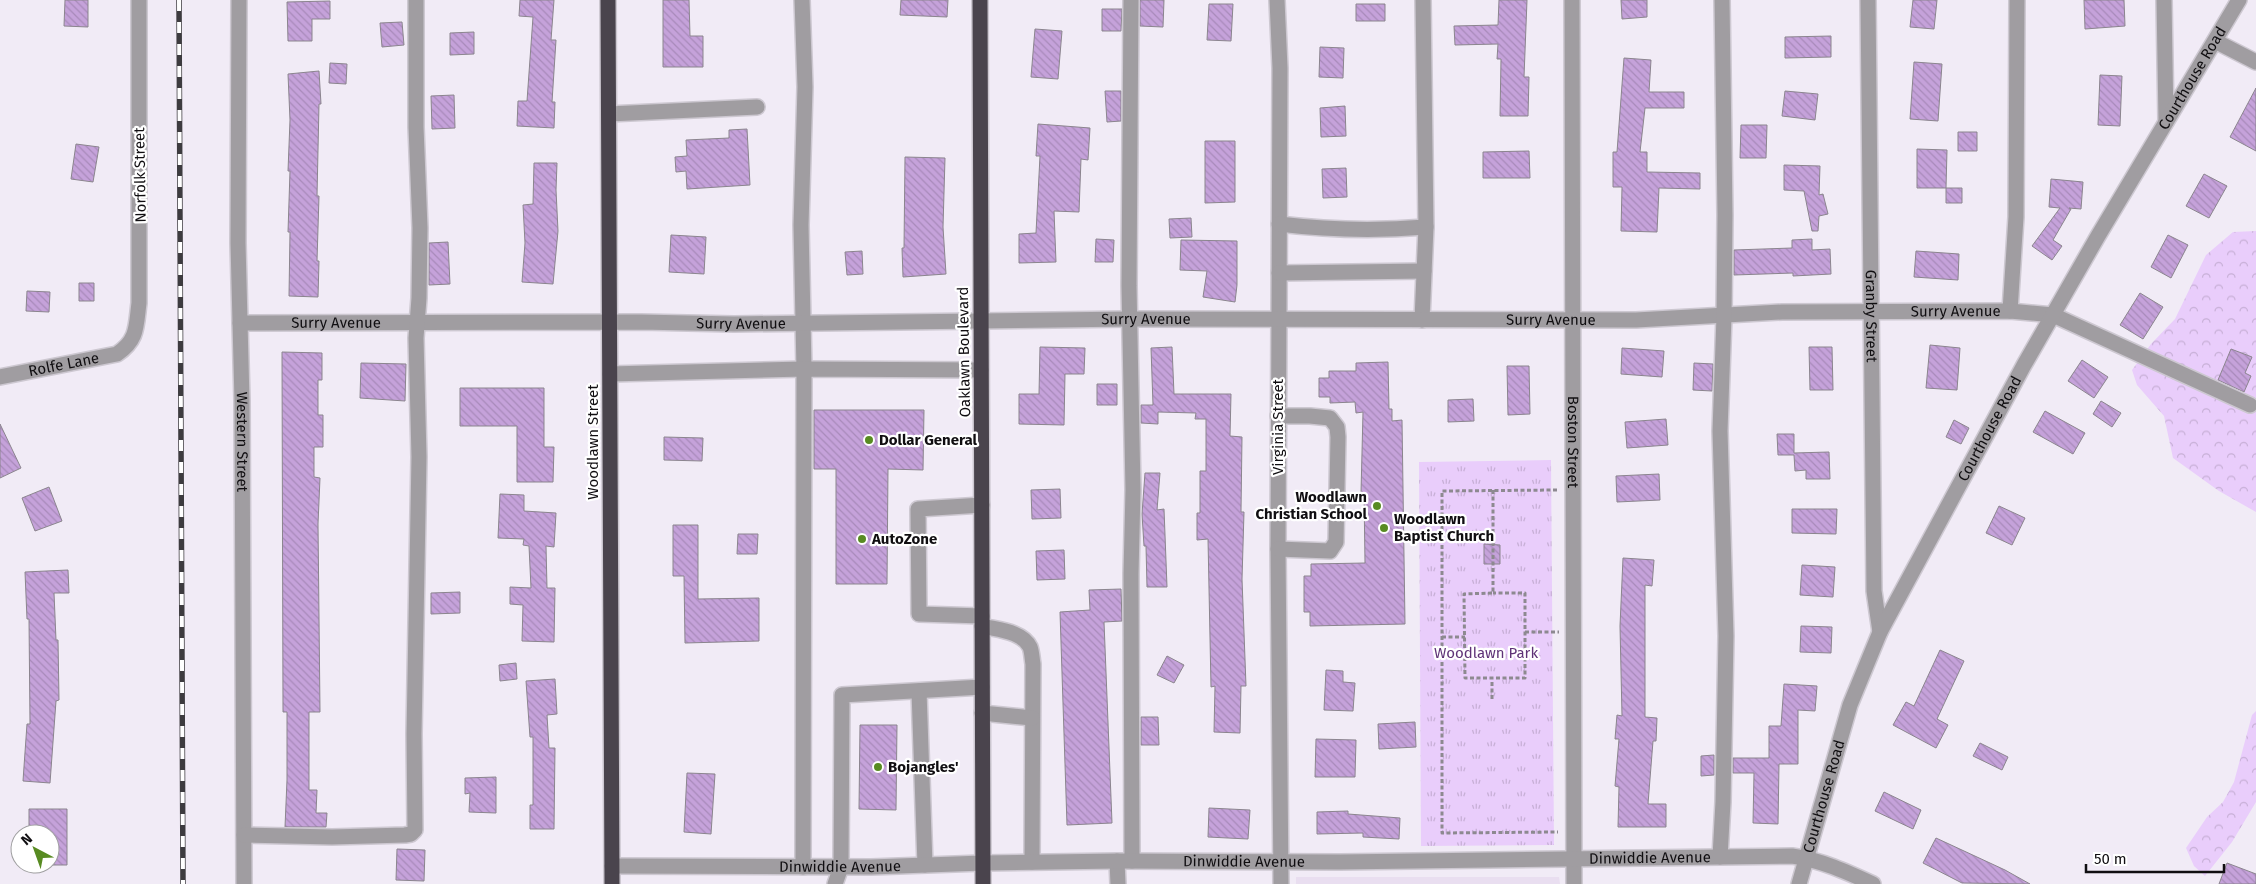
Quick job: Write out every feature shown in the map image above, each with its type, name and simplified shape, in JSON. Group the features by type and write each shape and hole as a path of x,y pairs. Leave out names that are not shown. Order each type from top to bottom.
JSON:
{"highway":[{"name":"Woodlawn Street","path":"608,0 612,884"},
{"name":"Oaklawn Boulevard","path":"980,0 983,884"}],"street":[{"name":"Norfolk Street","path":"127,347 136,332 139,303 139,0"},
{"name":"Western Street","path":"239,0 238,243 242,401 244,884"},
{"path":"244,834 332,837 405,836 415,830 414,734 419,458 417,322 420,228 416,128 416,0"},
{"path":"802,0 805,87 801,225 804,322 803,867"},
{"path":"1118,884 1124,861 1133,490 1129,319 1130,0"},
{"name":"Virginia Street","path":"1277,0 1280,68 1278,549 1281,884"},
{"path":"1422,320 1426,228 1423,0"},
{"name":"Boston Street","path":"1572,0 1574,884"},
{"path":"1720,857 1723,802 1726,636 1720,431 1724,316 1722,0"},
{"name":"Granby Street","path":"1868,0 1874,591 1880,632"},
{"path":"2010,311 2016,217 2017,0"},
{"path":"2164,0 2166,122"},
{"name":"Courthouse Road","path":"1799,884 1808,858 1850,705 1880,632 2053,315 2239,0"},
{"path":"2215,41 2256,62"},
{"path":"609,114 757,108"},
{"path":"1280,224 1382,230 1426,228"},
{"path":"1279,274 1424,271"},
{"name":"Surry Avenue","path":"240,324 417,322 734,324 1129,319 1636,320 1782,312 2010,311 2053,315 2250,405"},
{"name":"Rolfe Lane","path":"0,378 117,354 127,347"},
{"path":"610,374 804,369 981,370"},
{"path":"1278,416 1330,418 1337,427 1338,437 1336,542 1333,548 1330,551 1278,549"},
{"path":"982,505 918,509 919,614 982,621 1012,632 1022,638 1030,647 1033,664 1032,862"},
{"path":"835,884 840,867 842,695 982,687"},
{"path":"919,691 925,865"},
{"path":"982,713 1032,718"},
{"name":"Dinwiddie Avenue","path":"612,866 840,867 1032,862 1792,856 1808,858 1839,868 1873,884"}],"path":[{"path":"1574,490 1442,490 1442,833 1574,832"},
{"path":"1493,490 1493,593"},
{"path":"1525,593 1524,632 1525,678 1465,678 1464,594 1525,593"},
{"path":"1524,632 1574,632"},
{"path":"1442,637 1464,637"},
{"path":"1492,678 1492,699"}],"shaded area":[{"path":"1296,877 1559,877 1560,884 1296,884"}],"green space":[{"path":"2256,231 2256,512 2219,491 2173,458 2164,416 2137,385 2132,370 2151,344 2175,319 2206,255 2233,232"},
{"name":"Woodlawn Park","path":"1551,460 1554,845 1421,846 1419,462"},
{"path":"2256,711 2256,802 2232,842 2205,876 2194,866 2186,848 2207,817 2223,802 2234,782 2252,715"}],"building":[{"path":"65,0 88,0 88,27 64,26"},
{"path":"520,0 554,0 551,40 556,40 552,102 555,102 554,128 517,126 518,101 527,101 533,17 519,16"},
{"path":"663,0 689,0 690,36 703,36 703,67 663,67"},
{"path":"901,0 948,0 947,17 900,15"},
{"path":"1140,0 1164,0 1163,27 1140,26"},
{"path":"1499,0 1527,0 1524,77 1529,77 1528,116 1500,116 1501,59 1497,59 1498,44 1455,45 1454,26 1498,25"},
{"path":"1621,0 1647,0 1647,17 1622,19"},
{"path":"1913,0 1937,0 1934,29 1910,27"},
{"path":"2084,0 2124,0 2125,26 2085,29"},
{"path":"330,1 330,19 312,19 312,41 288,41 287,2"},
{"path":"1209,4 1233,4 1231,41 1207,40"},
{"path":"1356,4 1385,4 1385,21 1356,21"},
{"path":"1102,9 1122,9 1121,31 1102,31"},
{"path":"402,22 404,45 382,47 380,23"},
{"path":"1035,29 1062,31 1058,79 1031,77"},
{"path":"474,32 474,54 450,55 450,33"},
{"path":"1831,36 1831,57 1785,58 1785,37"},
{"path":"1320,47 1344,48 1343,78 1319,77"},
{"path":"1624,58 1651,60 1649,92 1684,92 1684,108 1645,108 1640,152 1647,152 1647,172 1700,173 1700,189 1659,188 1657,232 1621,231 1622,187 1613,187 1613,152 1617,152"},
{"path":"1914,62 1942,64 1938,121 1910,119"},
{"path":"330,63 347,64 346,84 329,83"},
{"path":"319,71 321,104 319,104 317,196 319,196 318,297 289,296 290,232 288,232 290,171 288,171 290,120 288,74"},
{"path":"2100,75 2122,76 2120,126 2098,125"},
{"path":"2256,88 2256,151 2230,137"},
{"path":"1105,91 1121,91 1121,121 1107,122"},
{"path":"1785,91 1818,94 1815,120 1782,116"},
{"path":"454,95 455,128 432,129 431,96"},
{"path":"1345,106 1346,136 1321,137 1320,108"},
{"path":"1038,124 1090,128 1088,160 1081,159 1079,212 1054,211 1056,262 1019,263 1019,234 1036,233 1040,156 1036,156"},
{"path":"1741,125 1767,125 1766,158 1740,158"},
{"path":"747,129 750,185 687,189 686,171 676,172 675,157 687,156 686,140 729,138 729,130"},
{"path":"1958,132 1977,132 1977,151 1958,151"},
{"path":"1205,141 1235,141 1235,202 1205,203"},
{"path":"76,144 99,147 93,182 71,179"},
{"path":"1917,149 1947,150 1946,188 1917,188"},
{"path":"1529,151 1530,178 1483,178 1483,152"},
{"path":"905,157 945,158 943,227 946,274 903,277"},
{"path":"534,163 557,163 558,231 553,284 522,282 525,243 523,205 533,204"},
{"path":"1784,165 1820,166 1819,195 1823,194 1828,214 1819,216 1818,231 1812,231 1804,191 1784,190"},
{"path":"1346,168 1347,197 1323,198 1322,169"},
{"path":"2204,174 2227,186 2209,218 2186,206"},
{"path":"2051,179 2083,182 2081,209 2069,208 2071,209 2053,240 2062,246 2052,260 2032,246 2060,208 2049,207"},
{"path":"1946,188 1962,188 1962,203 1946,203"},
{"path":"1191,218 1192,237 1170,238 1169,219"},
{"path":"671,235 706,237 704,274 669,272"},
{"path":"2168,235 2188,245 2171,278 2151,267"},
{"path":"1096,239 1114,240 1113,262 1095,262"},
{"path":"1812,239 1812,250 1830,249 1831,274 1793,276 1793,273 1734,275 1734,250 1792,248 1792,240"},
{"path":"1181,240 1237,241 1235,302 1203,297 1207,271 1180,270"},
{"path":"448,242 450,284 429,285 429,243"},
{"path":"862,251 863,274 847,275 845,252"},
{"path":"1916,251 1959,254 1958,280 1914,277"},
{"path":"79,283 94,283 94,301 79,301"},
{"path":"27,291 50,292 49,312 26,311"},
{"path":"2140,293 2163,307 2143,339 2120,325"},
{"path":"1930,345 1960,348 1957,390 1926,388"},
{"path":"1040,347 1085,348 1084,374 1065,374 1064,425 1019,424 1019,394 1039,394"},
{"path":"1172,347 1174,394 1231,394 1230,436 1242,437 1241,512 1244,512 1242,579 1246,686 1241,686 1240,733 1214,732 1215,686 1211,687 1208,539 1197,540 1197,513 1200,513 1200,471 1206,471 1206,419 1195,419 1196,413 1158,412 1158,424 1141,423 1141,405 1153,405 1151,348"},
{"path":"1809,347 1832,347 1833,390 1810,390"},
{"path":"1622,348 1664,351 1662,377 1621,374"},
{"path":"2231,349 2252,357 2245,373 2251,376 2244,392 2218,380"},
{"path":"282,352 322,353 322,380 318,380 318,415 323,415 323,447 314,447 314,477 320,478 318,524 320,712 309,712 309,790 317,790 316,813 327,813 326,827 285,827 287,712 283,712"},
{"path":"2082,360 2108,377 2094,398 2068,381"},
{"name":"Woodlawn Baptist Church","path":"1388,362 1389,409 1392,409 1392,421 1402,420 1405,624 1310,626 1310,612 1304,612 1304,576 1311,576 1311,564 1365,563 1364,493 1361,493 1363,412 1356,413 1355,402 1330,403 1330,397 1319,397 1319,378 1329,378 1329,371 1356,371 1356,363"},
{"path":"361,363 406,364 405,401 360,398"},
{"path":"1694,363 1713,364 1712,391 1693,390"},
{"path":"1507,366 1529,366 1530,414 1508,415"},
{"path":"1097,384 1117,384 1117,405 1097,405"},
{"path":"460,388 544,388 544,447 554,447 553,482 517,482 517,426 460,426"},
{"path":"1473,399 1474,421 1448,422 1448,400"},
{"path":"2101,401 2121,413 2112,427 2093,414"},
{"path":"814,410 924,410 923,470 888,469 887,584 836,584 836,469 814,469"},
{"path":"2045,411 2085,433 2073,454 2033,432"},
{"path":"1666,419 1668,445 1627,448 1625,422"},
{"path":"1954,420 1969,428 1961,444 1946,437"},
{"path":"0,424 21,468 0,478"},
{"path":"1777,434 1794,434 1794,453 1829,452 1830,479 1806,479 1806,470 1795,471 1794,455 1778,455"},
{"path":"664,437 703,438 702,461 664,460"},
{"path":"1145,473 1160,473 1157,510 1164,509 1167,587 1147,587 1146,546 1144,546 1142,514"},
{"path":"1659,474 1660,500 1617,502 1616,476"},
{"path":"49,487 62,521 35,531 22,498"},
{"path":"1060,489 1061,518 1032,519 1031,490"},
{"path":"500,494 524,495 524,511 556,513 554,547 546,546 547,588 555,588 554,642 522,641 523,605 510,604 510,587 531,588 529,546 523,545 524,539 498,538"},
{"path":"1999,506 2025,518 2012,545 1986,533"},
{"path":"1792,509 1837,509 1836,534 1792,533"},
{"path":"673,525 698,525 698,599 759,598 759,641 685,643 684,576 673,576"},
{"path":"738,534 758,534 757,554 737,554"},
{"path":"1484,544 1500,545 1500,564 1484,564"},
{"path":"1064,550 1065,579 1037,580 1036,551"},
{"path":"1623,558 1654,560 1652,586 1645,585 1645,717 1657,718 1656,741 1653,741 1648,804 1666,804 1666,827 1618,827 1619,787 1615,786 1619,739 1615,739 1617,715 1622,716 1620,626"},
{"path":"1802,565 1835,567 1833,597 1800,595"},
{"path":"68,570 69,593 54,593 56,640 58,640 59,700 56,701 50,783 23,781 27,724 30,724 29,619 27,619 25,572"},
{"path":"1121,589 1122,621 1104,622 1112,823 1067,825 1060,612 1090,610 1089,590"},
{"path":"460,592 460,613 431,614 431,593"},
{"path":"1801,626 1832,627 1831,653 1800,652"},
{"path":"1940,650 1964,661 1937,719 1948,725 1936,748 1893,725 1906,702 1914,706"},
{"path":"1167,656 1184,665 1174,683 1157,675"},
{"path":"516,663 517,679 500,681 499,665"},
{"path":"1326,670 1343,671 1343,682 1355,683 1353,711 1324,710"},
{"path":"555,679 557,714 547,715 549,748 555,748 554,829 530,829 530,805 533,805 533,737 530,737 526,681"},
{"path":"1784,684 1817,686 1815,711 1798,710 1798,764 1779,764 1778,824 1753,823 1754,773 1733,773 1733,758 1769,758 1769,726 1781,726"},
{"path":"1141,717 1158,717 1159,745 1141,745"},
{"path":"1415,722 1416,747 1379,749 1378,724"},
{"name":"Bojangles'","path":"860,725 897,725 896,810 859,809"},
{"path":"1316,739 1356,740 1355,777 1315,777"},
{"path":"1980,743 2008,757 2002,770 1973,756"},
{"path":"1714,755 1714,775 1701,776 1701,756"},
{"path":"687,773 715,774 711,834 684,832"},
{"path":"496,777 496,813 469,812 470,793 465,794 465,778"},
{"path":"1884,792 1921,810 1913,829 1875,811"},
{"path":"1209,808 1250,810 1248,839 1208,837"},
{"path":"29,809 67,809 67,865 60,865 60,824 29,824"},
{"path":"1348,811 1348,814 1400,818 1399,839 1363,837 1363,833 1317,834 1317,812"},
{"path":"1936,838 2005,870 2030,884 1962,883 1923,863"},
{"path":"397,849 425,850 424,881 396,880"},
{"path":"2227,863 2256,874 2256,884 2219,884"}],"railway":[{"path":"179,0 183,884"}],"place":[{"name":"Dollar General","path":"869,440"},
{"name":"Woodlawn Christian School","path":"1377,506"},
{"name":"Woodlawn Baptist Church","path":"1384,528"},
{"name":"AutoZone","path":"862,539"},
{"name":"Bojangles'","path":"878,767"}]}
